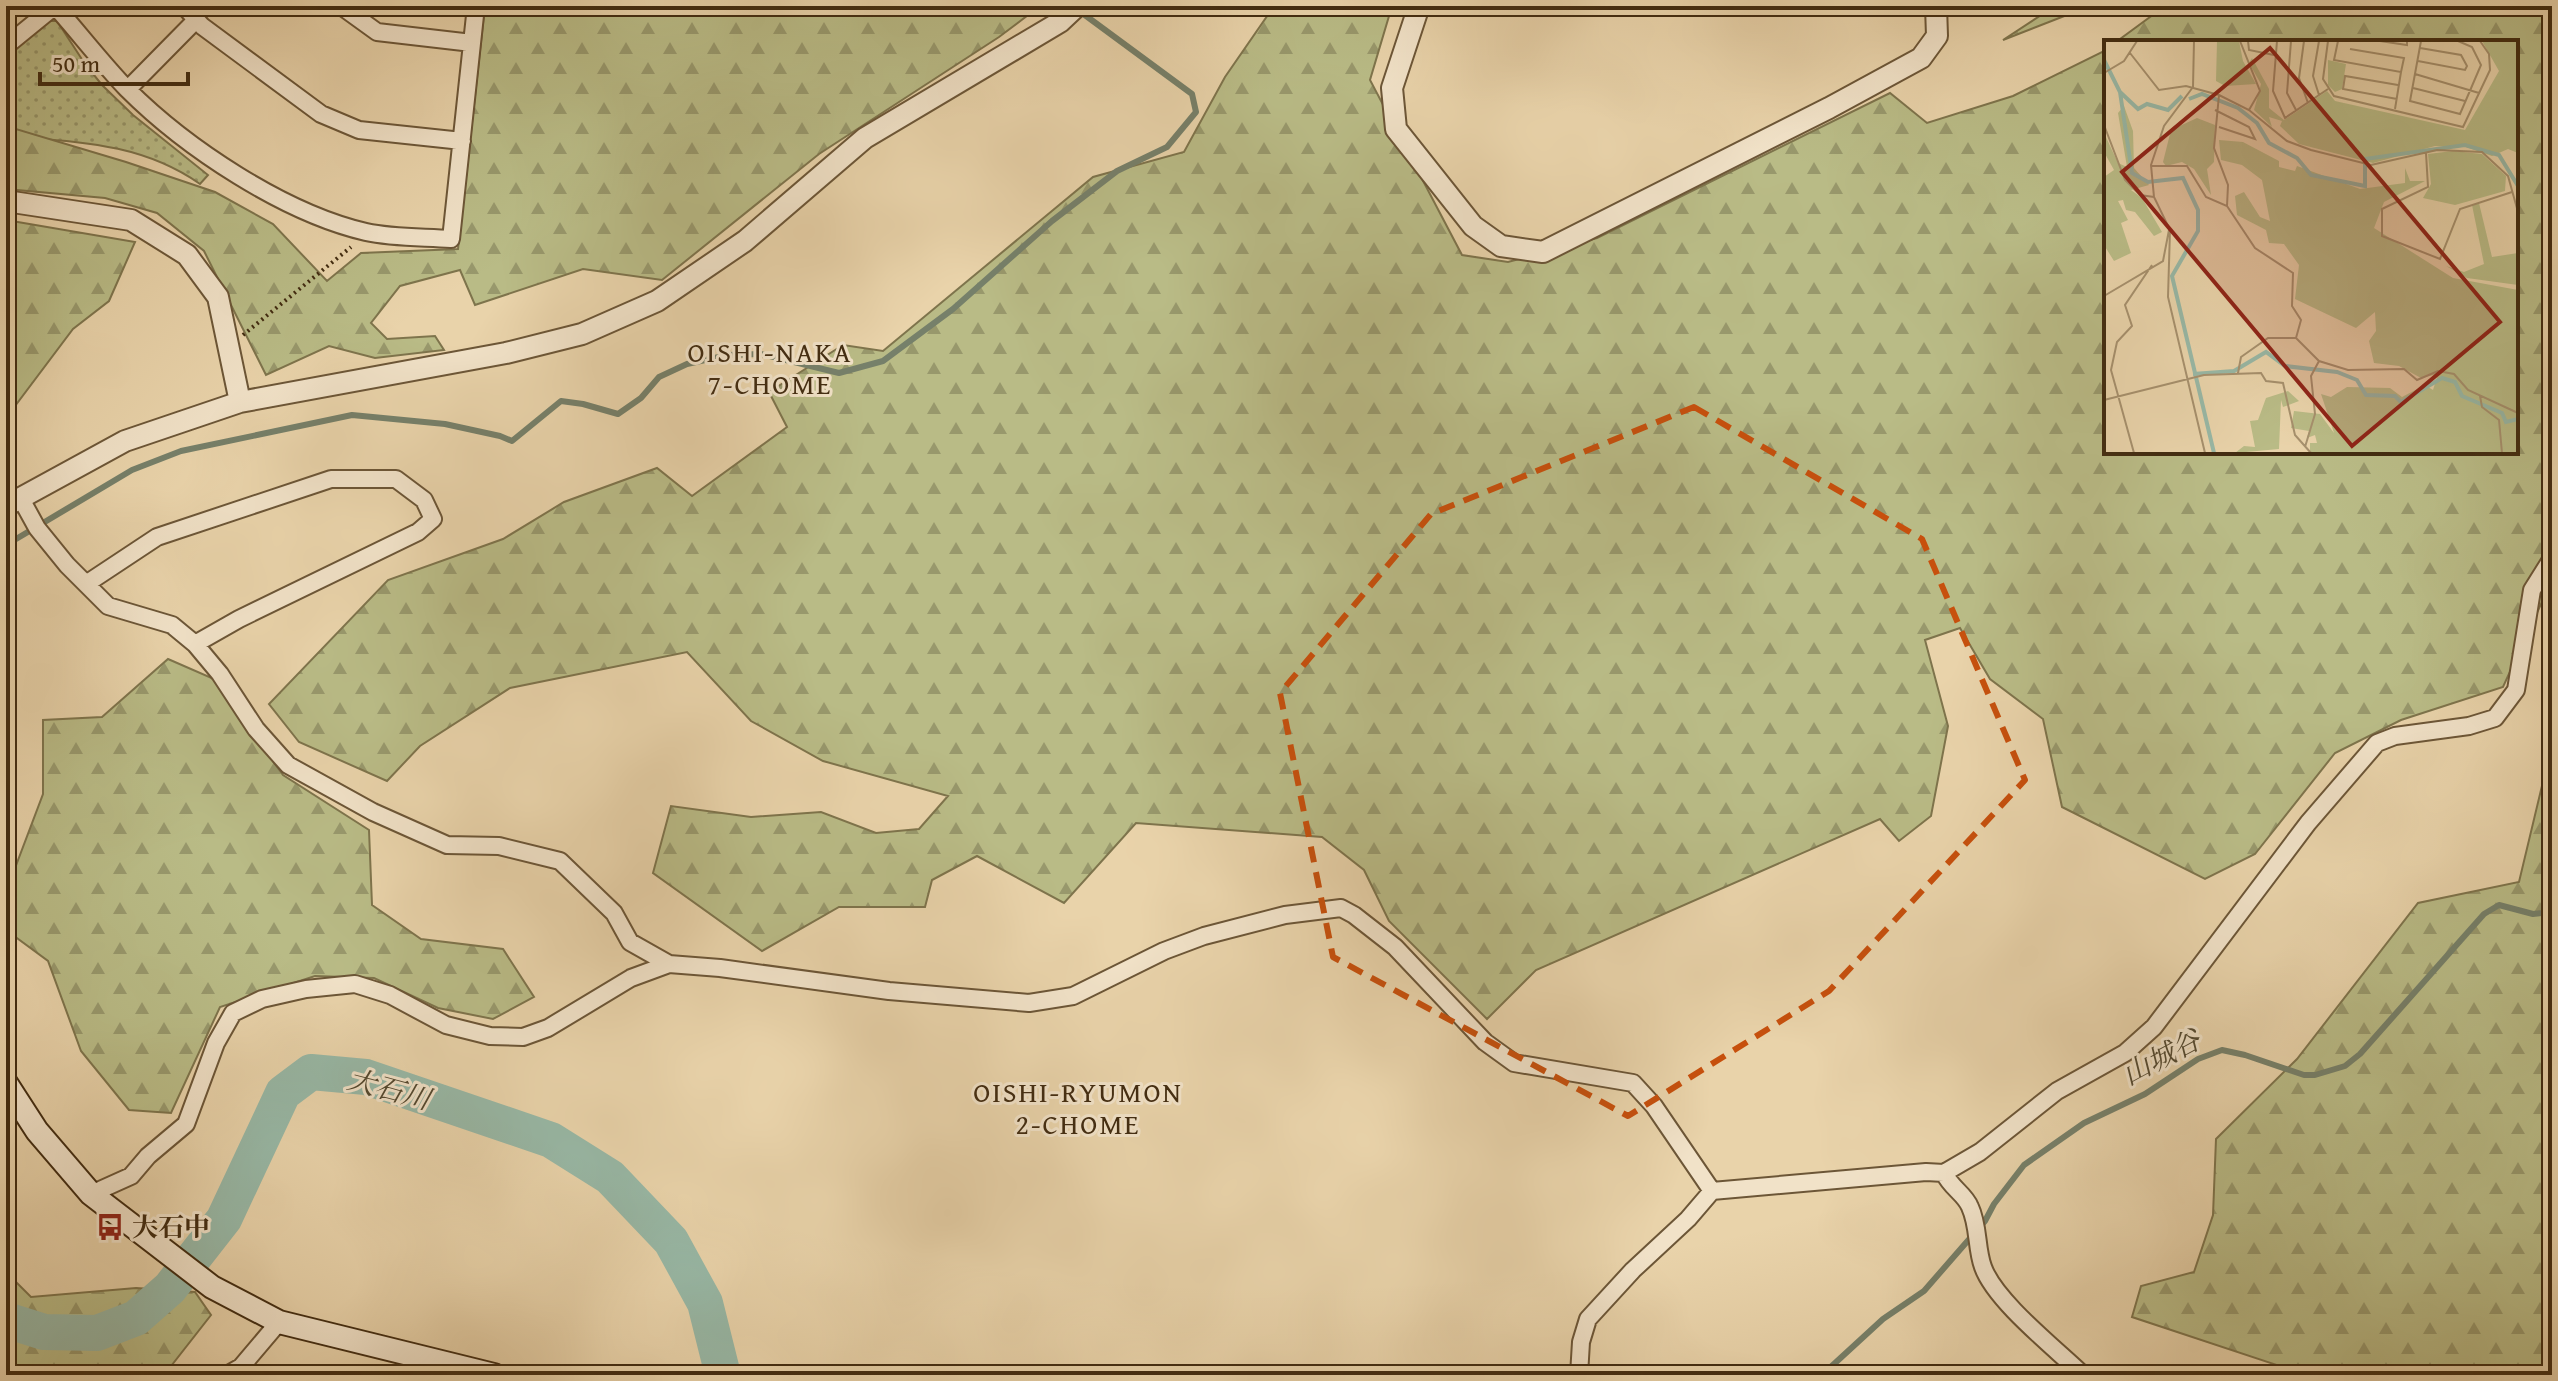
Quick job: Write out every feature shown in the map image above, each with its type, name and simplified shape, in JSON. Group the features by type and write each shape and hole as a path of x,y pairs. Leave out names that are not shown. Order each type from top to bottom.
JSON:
{"main road":[{"path":"6,1083 37,1131 91,1194 212,1287 279,1322 494,1375"}],"street":[{"path":"6,46 55,6 128,89 172,127 246,181 274,197 333,222 369,233 451,239 476,6"},
{"path":"184,6 196,20 321,114 359,130 462,141"},
{"path":"341,6 377,32 472,43"},
{"path":"669,964 630,942 614,913 560,861 499,846 447,845 373,812 288,765 256,729 220,674 195,644 172,625 108,606 13,501 125,441 240,402 506,353 582,334 657,301 745,241 865,138 1060,22 1077,6"},
{"path":"1419,6 1392,88 1396,129 1473,226 1501,246 1543,252 1829,108 1921,58 1937,36 1936,6"},
{"path":"128,89 196,20"},
{"path":"6,201 131,220 187,255 218,297 240,402"},
{"path":"86,584 157,537 331,479 396,479 424,500 433,519 418,532 239,619 195,644"},
{"path":"1579,1375 1581,1342 1588,1319 1712,1191 1944,1173 1980,1152 2057,1091 2125,1053 2154,1027 2308,823 2377,743 2395,736 2469,726 2495,718 2516,690 2532,590 2552,558"},
{"path":"91,1194 131,1176 148,1156 186,1124 216,1043 233,1013 262,999 306,989 355,984 390,995 446,1025 490,1036 523,1037 548,1028 631,978 669,964 889,991 1029,1003 1073,996 1164,951 1204,936 1285,915 1341,908 1395,947 1485,1042 1514,1063 1633,1083 1654,1106 1712,1191"},
{"path":"1944,1173 1950,1184 1970,1204 1982,1264 1991,1285 2083,1375"},
{"path":"227,1375 241,1367 279,1322"}],"path":[{"path":"228,347 369,233"}],"highlighted area":[{"path":"1694,407 1922,539 2025,780 1829,991 1628,1116 1333,957 1280,693 1431,514"}],"green space":[{"path":"485,6 1040,6 999,37 819,154 662,280 583,269 475,305 460,270 400,286 371,323 387,339 435,336 444,350 375,358 329,346 266,375 204,251 157,213 105,198 6,189 6,126 215,192 273,224 327,281 361,253 458,249"},
{"path":"1274,6 1392,6 1370,80 1462,255 1508,262 1597,238 1890,93 1927,123 2013,96 2104,51 2104,454 2518,454 2518,40 2119,40 2165,6 2552,6 2552,580 2503,687 2401,720 2335,753 2255,854 2205,879 2062,807 2043,719 1990,679 1960,628 1925,640 1948,726 1931,816 1899,841 1880,819 1536,970 1487,1019 1389,921 1364,870 1322,837 1136,823 1064,903 977,856 932,880 925,907 839,907 762,951 653,873 671,806 751,817 821,812 876,833 919,829 948,796 823,761 751,721 687,652 510,688 420,746 387,781 299,742 269,704 388,580 503,539 564,502 657,468 692,496 787,427 769,392 843,345 883,351 1093,177 1184,152 1225,77"},
{"path":"2055,6 2090,6 2003,40"},
{"path":"47,21 57,21 85,64 133,115 208,175 200,184 154,160 106,146 6,136 6,55"},
{"path":"6,220 135,242 109,301 73,329 6,418"},
{"path":"168,659 214,679 283,775 369,830 372,905 421,939 503,949 534,997 493,1019 438,1008 374,978 315,976 220,1007 171,1113 129,1110 81,1051 48,961 6,930 6,892 43,794 43,720 102,717"},
{"path":"2552,744 2552,1375 2307,1375 2132,1317 2141,1286 2194,1272 2213,1215 2216,1139 2297,1059 2418,903 2519,882"},
{"path":"6,1272 31,1297 136,1288 195,1292 211,1315 164,1375 6,1375"}],"waterway":[{"path":"6,545 132,470 181,451 352,415 445,424 512,441 561,401 618,414 641,398 659,377 687,364 728,355 761,354 839,373 883,361 953,309 1052,221 1117,171 1167,147 1196,112 1192,94 1078,10"},
{"name":"山城谷","path":"1822,1375 1883,1319 1924,1291 1985,1221 2024,1165 2084,1123 2145,1094 2198,1059 2222,1050 2304,1075 2345,1066 2360,1054 2484,914 2499,905 2533,914 2543,913 2552,904"},
{"name":"大石川","path":"6,1320 44,1332 97,1333 136,1318 170,1288 224,1219 283,1093 311,1072 366,1077 551,1140 610,1177 671,1241 705,1303 723,1375"}],"place":[{"name":"大石中","path":"110,1227"}],"district":[{"name":"OISHI-NAKA 7-CHOME","path":"770,368"},
{"name":"OISHI-RYUMON 2-CHOME","path":"1078,1108"}]}
